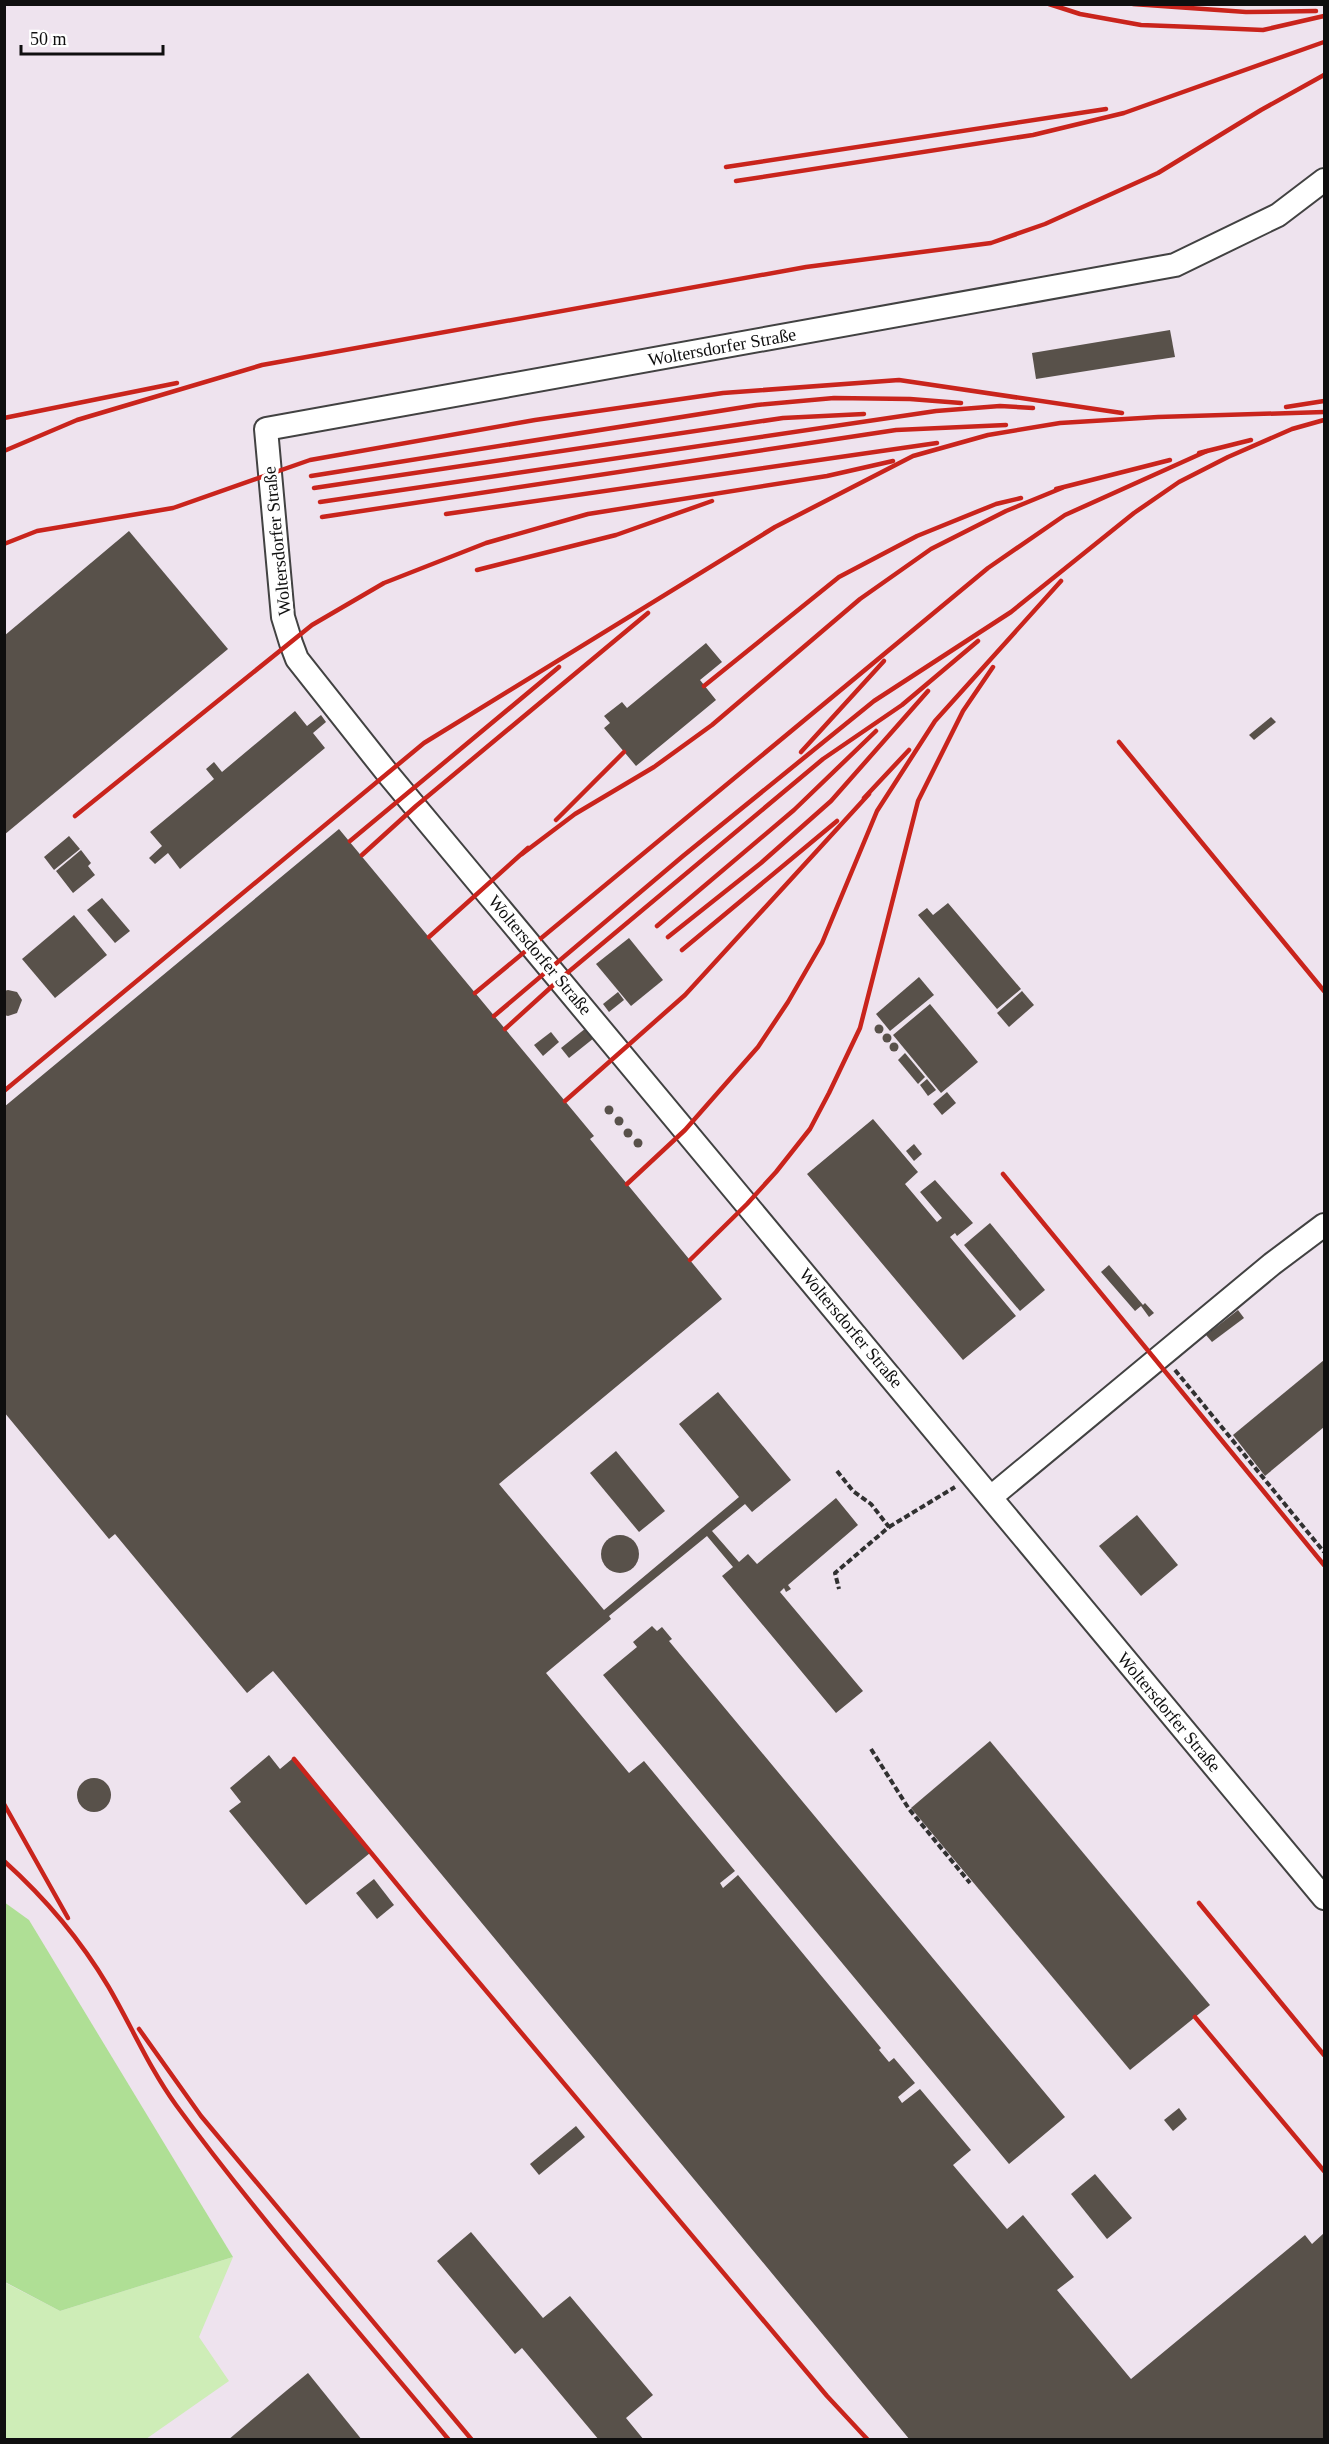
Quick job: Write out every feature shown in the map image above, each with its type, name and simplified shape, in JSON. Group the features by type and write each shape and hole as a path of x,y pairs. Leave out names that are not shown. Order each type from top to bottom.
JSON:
{"lane":[{"name":"Woltersdorfer Straße","path":"1324,180 1278,215 1175,265 266,429 283,618 297,659 388,774 1324,1898"},
{"path":"992,1497 1272,1264 1324,1225"}],"path":[{"path":"1163,1356 1324,1552"},
{"path":"837,1471 853,1491 871,1504 889,1527"},
{"path":"839,1589 835,1573 889,1527 974,1475"},
{"path":"871,1749 909,1809 970,1883"}],"shaded area":[{"path":"5,5 1324,5 1324,2439 5,2439"}],"green space":[{"path":"4,1902 29,1920 233,2257 60,2311 5,2282"},
{"path":"233,2257 199,2337 229,2381 146,2439 5,2439 4,2282 60,2311"}],"building":[{"path":"1170,330 1175,357 1036,379 1032,353"},
{"path":"129,531 228,649 4,835 4,636"},
{"path":"706,643 722,662 700,680 716,700 636,766 604,728 610,723 604,716 622,702 627,708"},
{"path":"295,711 307,726 321,715 326,722 313,733 325,748 180,869 168,853 155,864 149,858 162,846 150,832 214,779 206,769 214,762 222,772"},
{"path":"1271,717 1276,722 1254,740 1249,735"},
{"path":"339,829 594,1136 590,1139 722,1299 499,1484 604,1610 739,1497 679,1424 718,1392 791,1480 752,1512 745,1504 712,1531 739,1562 748,1554 757,1564 836,1498 858,1525 788,1585 791,1589 786,1592 784,1588 780,1592 863,1691 836,1713 722,1576 733,1567 707,1536 609,1616 611,1619 546,1673 629,1773 644,1761 735,1871 720,1883 723,1888 738,1875 881,2048 879,2050 889,2062 894,2058 915,2083 898,2097 902,2103 920,2089 971,2150 953,2165 1007,2229 1023,2215 1074,2277 1057,2290 1131,2379 1305,2235 1312,2244 1324,2233 1324,2440 910,2440 273,1671 247,1693 115,1534 109,1539 4,1412 4,1107"},
{"path":"69,836 80,849 54,870 44,857"},
{"path":"81,850 91,863 88,866 95,875 73,893 56,871"},
{"path":"102,898 130,931 115,943 87,910"},
{"path":"948,903 1021,989 997,1009 918,915 927,908 933,915"},
{"path":"74,915 107,955 55,998 22,959"},
{"path":"629,938 663,980 631,1006 596,964"},
{"path":"919,977 934,995 890,1031 876,1014"},
{"path":"4,991 17,992 22,1000 17,1013 8,1016 4,1015"},
{"path":"1022,991 1034,1005 1009,1027 997,1013"},
{"path":"618,992 624,1000 609,1012 603,1004"},
{"path":"930,1004 978,1062 941,1093 893,1035"},
{"path":"879,1024 884,1029 879,1034 874,1029"},
{"path":"586,1028 594,1038 569,1058 561,1048"},
{"path":"551,1032 559,1042 543,1056 534,1045"},
{"path":"887,1033 892,1038 887,1043 882,1038"},
{"path":"894,1042 899,1047 894,1052 889,1047"},
{"path":"905,1053 925,1077 918,1084 898,1060"},
{"path":"927,1079 936,1090 928,1096 920,1085"},
{"path":"947,1092 956,1103 942,1115 933,1104"},
{"path":"609,1105 614,1110 609,1115 604,1110"},
{"path":"619,1116 624,1121 619,1126 614,1121"},
{"path":"873,1119 918,1172 905,1184 937,1222 942,1218 920,1192 935,1180 973,1223 957,1236 955,1233 950,1237 1016,1316 963,1360 807,1174"},
{"path":"628,1129 632,1133 628,1137 624,1133"},
{"path":"638,1138 643,1143 638,1148 633,1143"},
{"path":"914,1144 922,1154 914,1161 906,1151"},
{"path":"990,1223 1045,1290 1020,1311 964,1245"},
{"path":"1109,1265 1143,1305 1145,1303 1154,1313 1149,1317 1141,1306 1135,1311 1101,1272"},
{"path":"1238,1310 1244,1318 1212,1342 1206,1335"},
{"path":"1324,1360 1324,1427 1265,1476 1233,1435"},
{"path":"616,1451 665,1511 639,1532 590,1473"},
{"path":"1137,1515 1178,1565 1141,1596 1099,1546"},
{"path":"620,1535 633,1541 639,1554 633,1567 620,1573 607,1567 601,1554 607,1541"},
{"path":"652,1626 657,1631 662,1627 672,1639 669,1641 1065,2117 1009,2164 603,1675 637,1647 633,1642"},
{"path":"990,1741 1210,2005 1130,2070 911,1808"},
{"path":"269,1755 280,1769 292,1759 370,1853 306,1905 229,1811 241,1802 230,1788"},
{"path":"94,1778 106,1783 111,1795 106,1807 94,1812 82,1807 77,1795 82,1783"},
{"path":"374,1879 394,1905 377,1919 356,1893"},
{"path":"1179,2108 1187,2119 1173,2131 1164,2120"},
{"path":"576,2126 585,2137 539,2175 530,2164"},
{"path":"1095,2174 1132,2218 1107,2239 1071,2194"},
{"path":"471,2232 543,2318 570,2296 653,2395 626,2418 644,2440 599,2440 522,2348 515,2354 437,2261"},
{"path":"308,2373 362,2440 228,2440 286,2391"}],"railway":[{"path":"1049,4 1080,14 1141,25 1263,30 1324,16"},
{"path":"1133,4 1246,12 1316,11"},
{"path":"736,181 1033,135 1124,113 1324,42"},
{"path":"4,451 77,420 262,365 806,267 991,243 1045,224 1158,173 1261,110 1324,75"},
{"path":"726,167 1106,109"},
{"path":"4,544 37,531 173,508 310,460 535,420 723,393 899,380 1122,413"},
{"path":"4,418 177,383"},
{"path":"311,476 757,405 834,398 910,399 961,403"},
{"path":"1286,407 1324,401"},
{"path":"320,502 936,411 1000,406 1033,408"},
{"path":"4,1091 424,743 775,527 913,456 988,435 1060,423 1158,417 1324,412"},
{"path":"314,488 783,418 864,414"},
{"path":"494,1016 683,856 874,701 1011,612 1134,513 1179,482 1228,457 1292,429 1324,420"},
{"path":"322,517 896,430 1006,425"},
{"path":"1199,453 1251,440"},
{"path":"446,514 937,443"},
{"path":"475,993 988,568 1065,515 1207,451"},
{"path":"1056,489 1170,460"},
{"path":"75,816 312,625 384,583 486,543 588,514 827,476 893,461"},
{"path":"522,854 575,814 654,767 712,725 860,599 931,549 1006,511 1062,488"},
{"path":"704,686 839,577 917,536 996,504 1021,498"},
{"path":"477,570 616,535 712,501"},
{"path":"627,1184 685,1130 758,1047 788,1002 822,943 877,811 935,721 1061,581"},
{"path":"362,855 416,806 648,613"},
{"path":"505,1029 560,979 823,759 902,705 978,641"},
{"path":"801,752 884,661"},
{"path":"350,841 559,667"},
{"path":"690,1260 776,1172 810,1129 829,1093 860,1028 918,801 963,711 993,667"},
{"path":"668,937 761,863 831,801 928,691"},
{"path":"657,926 794,810 876,731"},
{"path":"1119,742 1324,991"},
{"path":"864,798 909,750"},
{"path":"556,820 624,752"},
{"path":"565,1101 685,995 869,794"},
{"path":"682,950 837,821"},
{"path":"429,937 528,848"},
{"path":"1003,1174 1324,1565"},
{"path":"294,1759 423,1916 827,2396 868,2440"},
{"path":"4,1804 68,1918"},
{"path":"4,1861 48,1904 86,1952 108,1986 166,2091 208,2148 275,2233 449,2440"},
{"path":"1199,1903 1324,2055"},
{"path":"1195,2017 1324,2171"},
{"path":"139,2029 201,2116 472,2440"}]}
